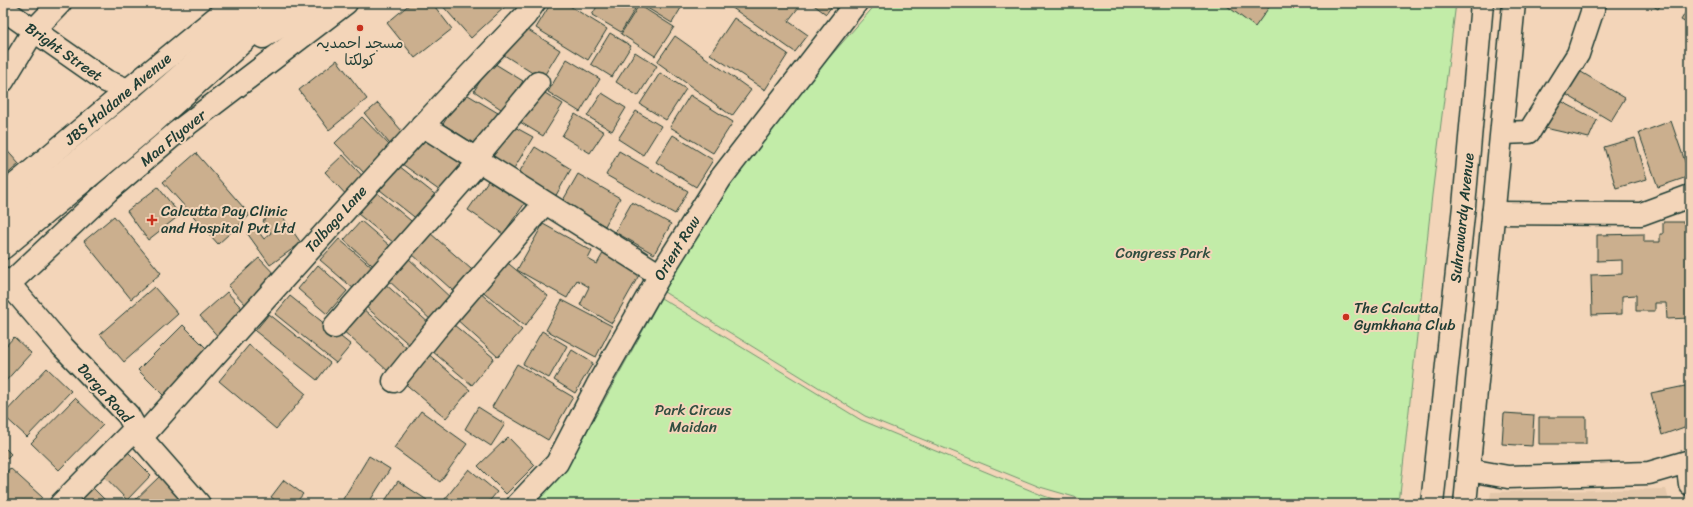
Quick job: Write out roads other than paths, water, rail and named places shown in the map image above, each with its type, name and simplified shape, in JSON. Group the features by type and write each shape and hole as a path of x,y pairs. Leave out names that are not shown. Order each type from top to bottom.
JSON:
{"main road":[{"path":"3,81 34,30 60,3"},
{"name":"JBS Haldane Avenue","path":"3,195 234,3"},
{"path":"3,221 149,103 263,3"},
{"name":"Maa Flyover","path":"3,248 147,128 286,3"},
{"path":"216,66 306,11 316,3"},
{"name":"Maa Flyover","path":"5,284 108,191 176,133 346,3"},
{"name":"Talbaga Lane","path":"62,504 138,433 307,252 422,125 525,16 534,3"},
{"name":"Orient Row","path":"518,504 557,463 597,386 660,275 721,178 856,3"},
{"name":"Suhrawardy Avenue","path":"1432,504 1464,206 1482,3"},
{"name":"Suhrawardy Avenue","path":"1465,504 1514,3"},
{"path":"1502,133 1529,132 1578,54 1595,3"},
{"name":"Bright Street","path":"3,9 106,81 128,90"},
{"path":"334,327 477,161 538,83"},
{"path":"422,125 660,275"},
{"path":"1493,213 1641,214 1690,196"},
{"path":"394,380 545,203"},
{"name":"Darga Road","path":"5,284 128,415 138,433 199,504"},
{"path":"1469,470 1508,477 1649,473 1688,461 1690,484"}],"place":[{"name":"مسجد احمدیہ کولکتا","path":"360,28"},
{"name":"Calcutta Pay Clinic and Hospital Pvt Ltd","path":"152,220"},
{"name":"The Calcutta Gymkhana Club","path":"1346,317"}],"park label":[{"name":"Congress Park","path":"1163,253"},
{"name":"Park Circus Maidan","path":"693,418"}]}
